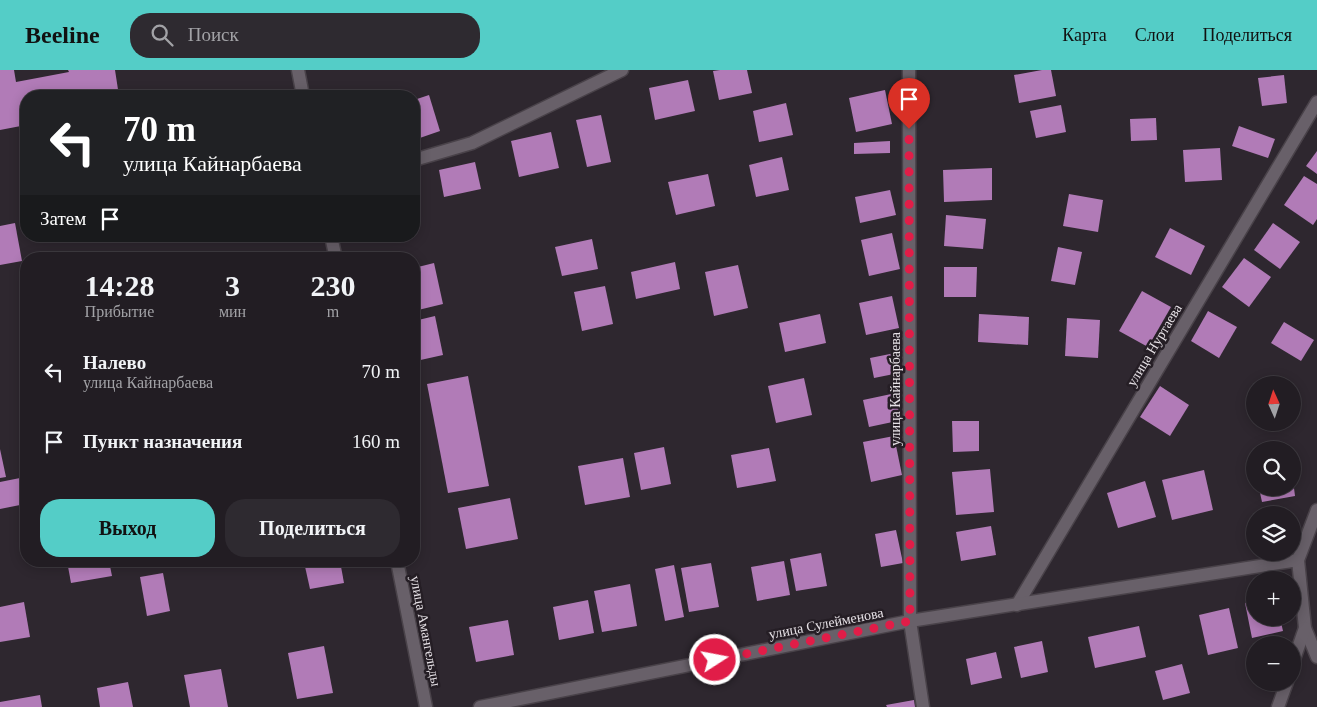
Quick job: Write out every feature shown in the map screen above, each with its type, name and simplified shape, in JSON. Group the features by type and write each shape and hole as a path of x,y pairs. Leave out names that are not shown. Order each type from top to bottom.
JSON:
{"street":[{"path":"298,70 302,90"},
{"path":"420,158 472,143 622,70"},
{"name":"улица Кайнарбаева","path":"909,70 910,621 923,707"},
{"name":"улица Нуртаева","path":"1017,605 1317,102"},
{"path":"1301,552 1317,510"},
{"name":"улица Сулейменова","path":"480,707 910,621 1292,561"},
{"path":"1298,561 1305,628 1317,657"},
{"name":"улица Амангельды","path":"398,567 426,707"},
{"path":"1301,639 1305,628"},
{"path":"1278,707 1284,691"}],"building":[{"path":"0,70 14,70 16,82 69,72 68,70 115,70 118,90 20,90 20,126 0,130"},
{"path":"747,70 752,93 719,100 713,71"},
{"path":"1051,70 1056,96 1019,103 1014,75"},
{"path":"1284,75 1287,103 1262,106 1258,78"},
{"path":"688,80 695,111 655,120 649,88"},
{"path":"885,90 892,124 856,132 849,98"},
{"path":"429,95 440,131 420,138 420,98"},
{"path":"786,103 793,135 759,142 753,111"},
{"path":"1061,105 1066,132 1036,138 1030,111"},
{"path":"601,115 611,162 587,167 576,120"},
{"path":"1156,118 1157,140 1131,141 1130,119"},
{"path":"1239,126 1275,139 1268,158 1232,146"},
{"path":"551,132 559,168 519,177 511,141"},
{"path":"890,141 890,153 854,154 854,143"},
{"path":"1220,148 1222,180 1185,182 1183,150"},
{"path":"1317,151 1317,174 1306,166"},
{"path":"782,157 789,190 756,197 749,165"},
{"path":"475,162 481,189 444,197 439,170"},
{"path":"992,168 992,200 944,202 943,170"},
{"path":"708,174 715,206 676,215 668,182"},
{"path":"1304,176 1317,184 1317,219 1313,225 1284,205"},
{"path":"890,190 896,215 860,223 855,197"},
{"path":"1069,194 1103,200 1098,232 1063,226"},
{"path":"946,215 986,219 983,249 944,246"},
{"path":"15,223 20,252 20,261 0,265 0,226"},
{"path":"1273,223 1300,242 1280,269 1254,250"},
{"path":"1170,228 1205,246 1191,275 1155,257"},
{"path":"892,233 900,269 869,276 861,240"},
{"path":"592,239 598,269 562,276 555,247"},
{"path":"1058,247 1082,252 1075,285 1051,281"},
{"path":"1244,258 1271,277 1249,307 1222,287"},
{"path":"675,262 680,289 636,299 631,272"},
{"path":"434,263 443,304 420,310 420,266"},
{"path":"738,265 748,308 714,316 705,272"},
{"path":"944,267 977,267 976,297 944,297"},
{"path":"605,286 613,324 582,331 574,292"},
{"path":"1142,291 1171,307 1148,347 1119,331"},
{"path":"892,296 899,328 866,335 859,303"},
{"path":"1208,311 1237,327 1219,358 1191,341"},
{"path":"820,314 826,343 785,352 779,323"},
{"path":"979,314 1029,317 1028,345 978,342"},
{"path":"435,316 443,355 420,360 420,320"},
{"path":"1067,318 1100,320 1098,358 1065,356"},
{"path":"1284,322 1314,340 1301,361 1271,343"},
{"path":"895,353 899,373 874,378 870,358"},
{"path":"468,376 489,486 448,493 427,384"},
{"path":"804,378 812,415 776,423 768,386"},
{"path":"1160,386 1189,405 1170,436 1140,417"},
{"path":"896,393 902,420 869,427 863,400"},
{"path":"952,421 979,421 979,451 953,452"},
{"path":"894,436 902,475 871,482 863,442"},
{"path":"664,447 671,484 641,490 634,453"},
{"path":"769,448 776,481 737,488 731,455"},
{"path":"0,449 6,477 0,478"},
{"path":"623,458 630,497 585,505 578,466"},
{"path":"990,469 994,512 956,515 952,472"},
{"path":"1204,470 1213,510 1172,520 1162,480"},
{"path":"20,478 20,505 0,509 0,482"},
{"path":"1145,481 1156,517 1118,528 1107,493"},
{"path":"1261,496 1295,496 1262,502"},
{"path":"510,498 518,539 466,549 458,508"},
{"path":"991,526 996,555 961,561 956,532"},
{"path":"896,530 903,563 881,567 875,534"},
{"path":"821,553 827,586 796,591 790,559"},
{"path":"784,561 790,595 757,601 751,567"},
{"path":"711,563 719,607 689,612 681,568"},
{"path":"674,565 684,617 665,621 655,569"},
{"path":"68,567 110,567 112,576 71,583"},
{"path":"305,567 341,567 344,583 310,589"},
{"path":"163,573 170,611 147,616 140,577"},
{"path":"630,584 637,626 602,632 594,591"},
{"path":"588,600 594,633 559,640 553,607"},
{"path":"24,602 30,637 0,642 0,607"},
{"path":"1229,608 1238,648 1208,655 1199,615"},
{"path":"508,620 514,655 476,662 469,627"},
{"path":"1139,626 1146,657 1095,668 1088,637"},
{"path":"1250,626 1282,626 1283,631 1252,636"},
{"path":"1042,641 1048,672 1021,678 1014,647"},
{"path":"324,646 333,693 297,699 288,653"},
{"path":"996,652 1002,678 971,685 966,659"},
{"path":"1182,664 1190,693 1163,700 1155,671"},
{"path":"221,669 228,707 190,707 184,675"},
{"path":"128,682 133,707 100,707 97,688"},
{"path":"40,695 42,707 0,707 0,702"},
{"path":"914,700 915,707 887,707 886,705"}],"route":[{"path":"715,660 910,621 909,129"}]}
